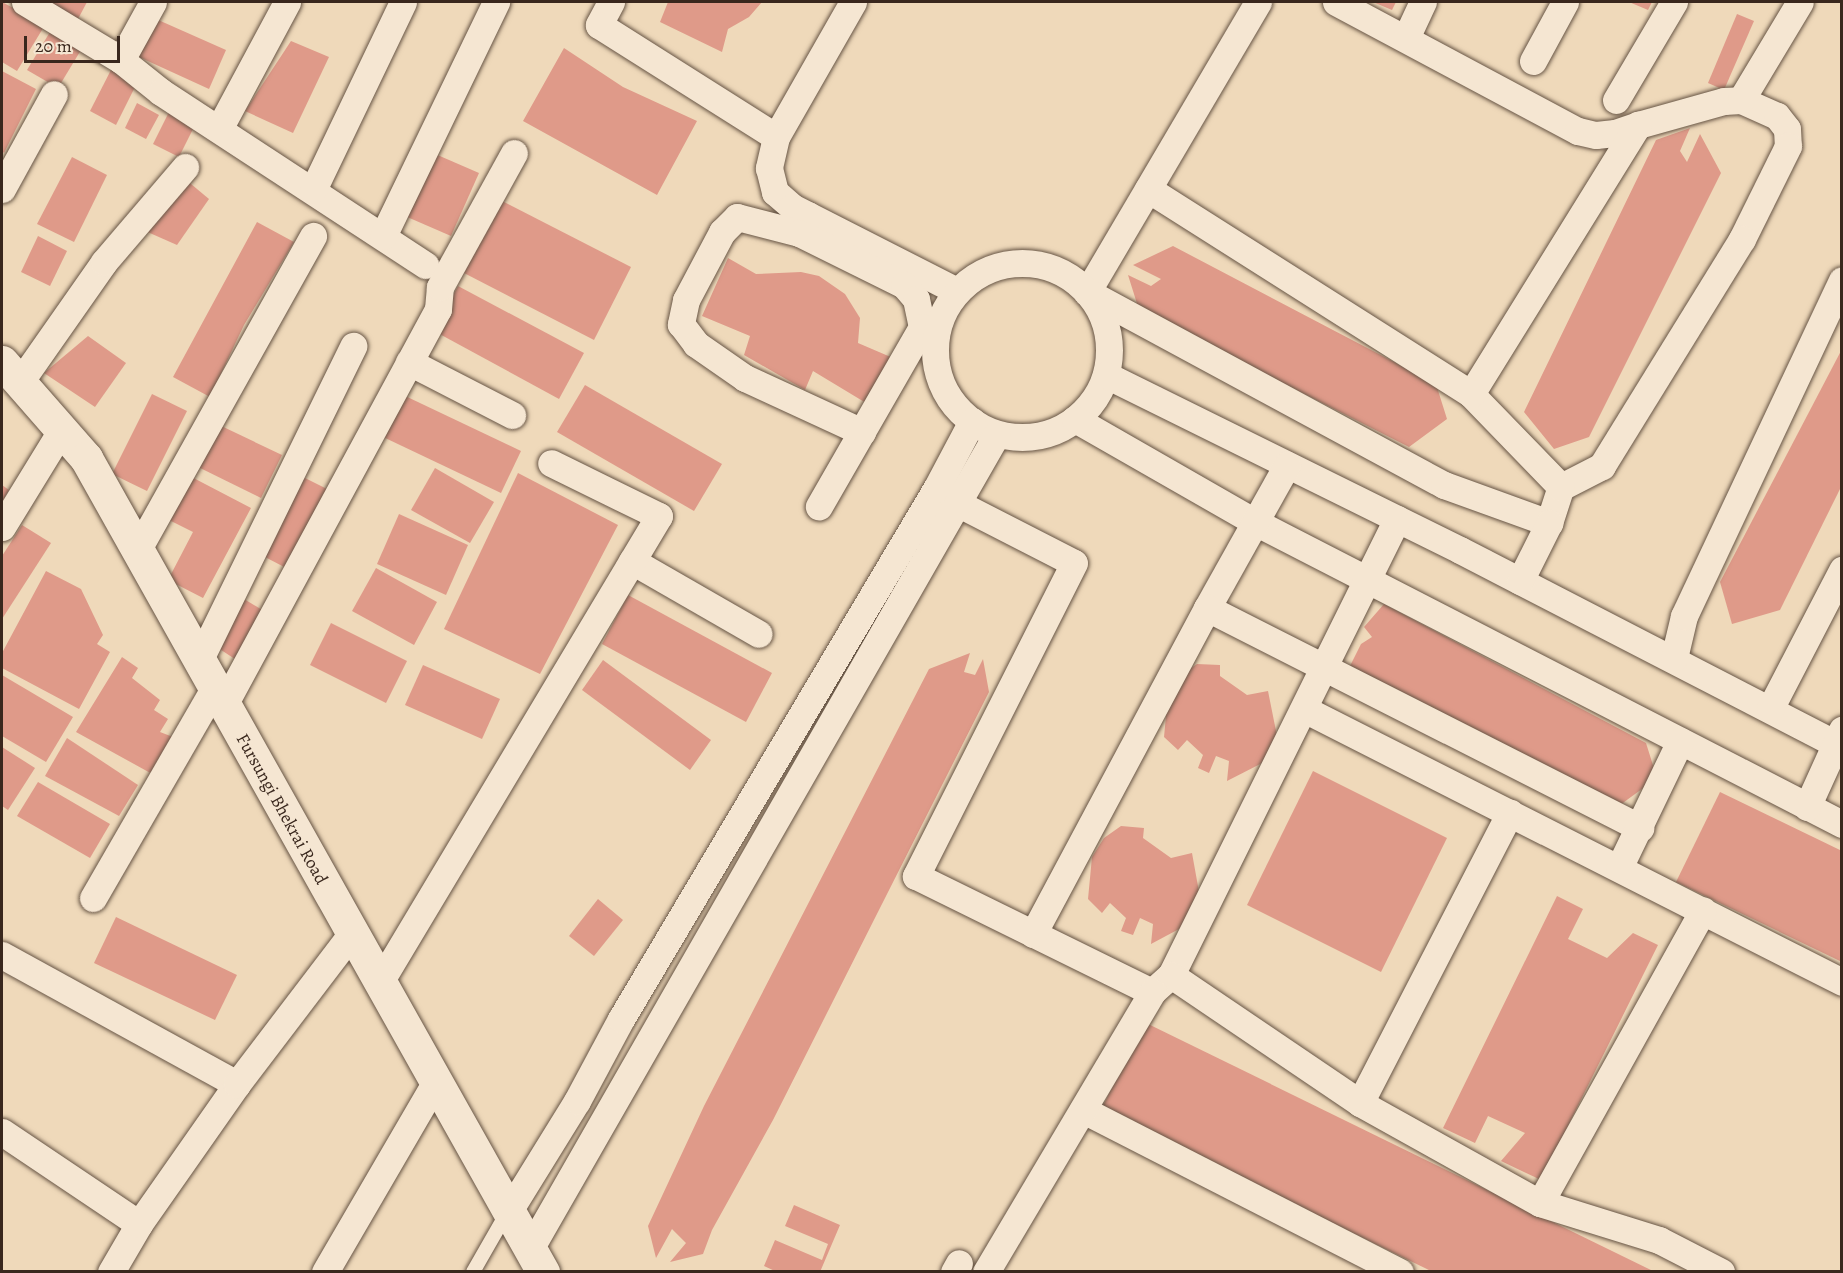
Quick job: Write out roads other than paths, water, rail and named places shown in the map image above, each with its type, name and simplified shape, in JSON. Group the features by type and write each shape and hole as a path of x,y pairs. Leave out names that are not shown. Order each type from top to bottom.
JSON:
{"street":[{"path":"28,2 122,60 161,92 425,265"},
{"path":"122,60 153,2"},
{"path":"219,129 287,2"},
{"path":"313,190 403,2"},
{"path":"383,236 496,2"},
{"path":"611,2 599,25 776,137"},
{"path":"803,224 774,192 769,168 776,137 853,2"},
{"path":"1087,292 1258,2"},
{"path":"1336,2 1578,131 1596,135 1724,100 1742,100 1777,116 1787,129 1788,146 1742,239 1602,466 1561,487 1549,523 1520,581"},
{"path":"1406,38 1423,2"},
{"path":"1533,61 1565,2"},
{"path":"1616,100 1674,2"},
{"path":"1742,100 1800,2"},
{"path":"2,189 54,94"},
{"path":"1471,394 1638,125"},
{"path":"93,898 212,685 409,362 438,309 440,287 514,153"},
{"path":"11,372 185,167"},
{"path":"1148,189 1471,394 1561,487"},
{"path":"862,432 745,378 696,344 681,324 686,300 722,232 737,217 803,224 900,273 957,291"},
{"path":"137,551 313,236"},
{"path":"1087,292 1108,331 1110,353 1106,375 1094,400 1076,419 1051,432 1024,437 997,434 972,422 951,400 938,374 935,345 941,315 957,291 980,273 1008,264 1037,264 1055,270 1087,292 1444,485 1549,523"},
{"path":"819,506 922,327 916,299 900,273"},
{"path":"1674,658 1684,616 1842,280"},
{"path":"212,685 353,345"},
{"path":"409,362 512,415"},
{"name":"Fursungi Bhekrai Road","path":"11,372 86,458 536,1260"},
{"path":"1106,375 1674,658 1770,709 1839,740 1807,807"},
{"path":"1076,419 1255,522 1842,824"},
{"path":"509,1211 577,1101 621,1019 936,489 972,422"},
{"path":"2,526 62,429"},
{"path":"536,1260 997,434"},
{"path":"380,982 659,516 551,463"},
{"path":"1033,934 1207,608 1287,465"},
{"path":"957,503 1074,563 916,876 1033,934 1162,984 1360,1103 1540,1203 1659,1240 1721,1272"},
{"path":"986,1272 1162,984 1304,709 1397,519"},
{"path":"632,561 759,634"},
{"path":"1770,709 1842,570"},
{"path":"1207,608 1640,828"},
{"path":"1304,709 1842,982"},
{"path":"1619,868 1680,741"},
{"path":"1360,1103 1510,812"},
{"path":"1540,1203 1703,910"},
{"path":"111,1272 139,1224 237,1084 352,933"},
{"path":"2,955 237,1084"},
{"path":"325,1272 436,1081"},
{"path":"1083,1110 1400,1272"},
{"path":"2,1132 139,1224"}],"lane":[{"path":"473,1272 509,1211"}]}
